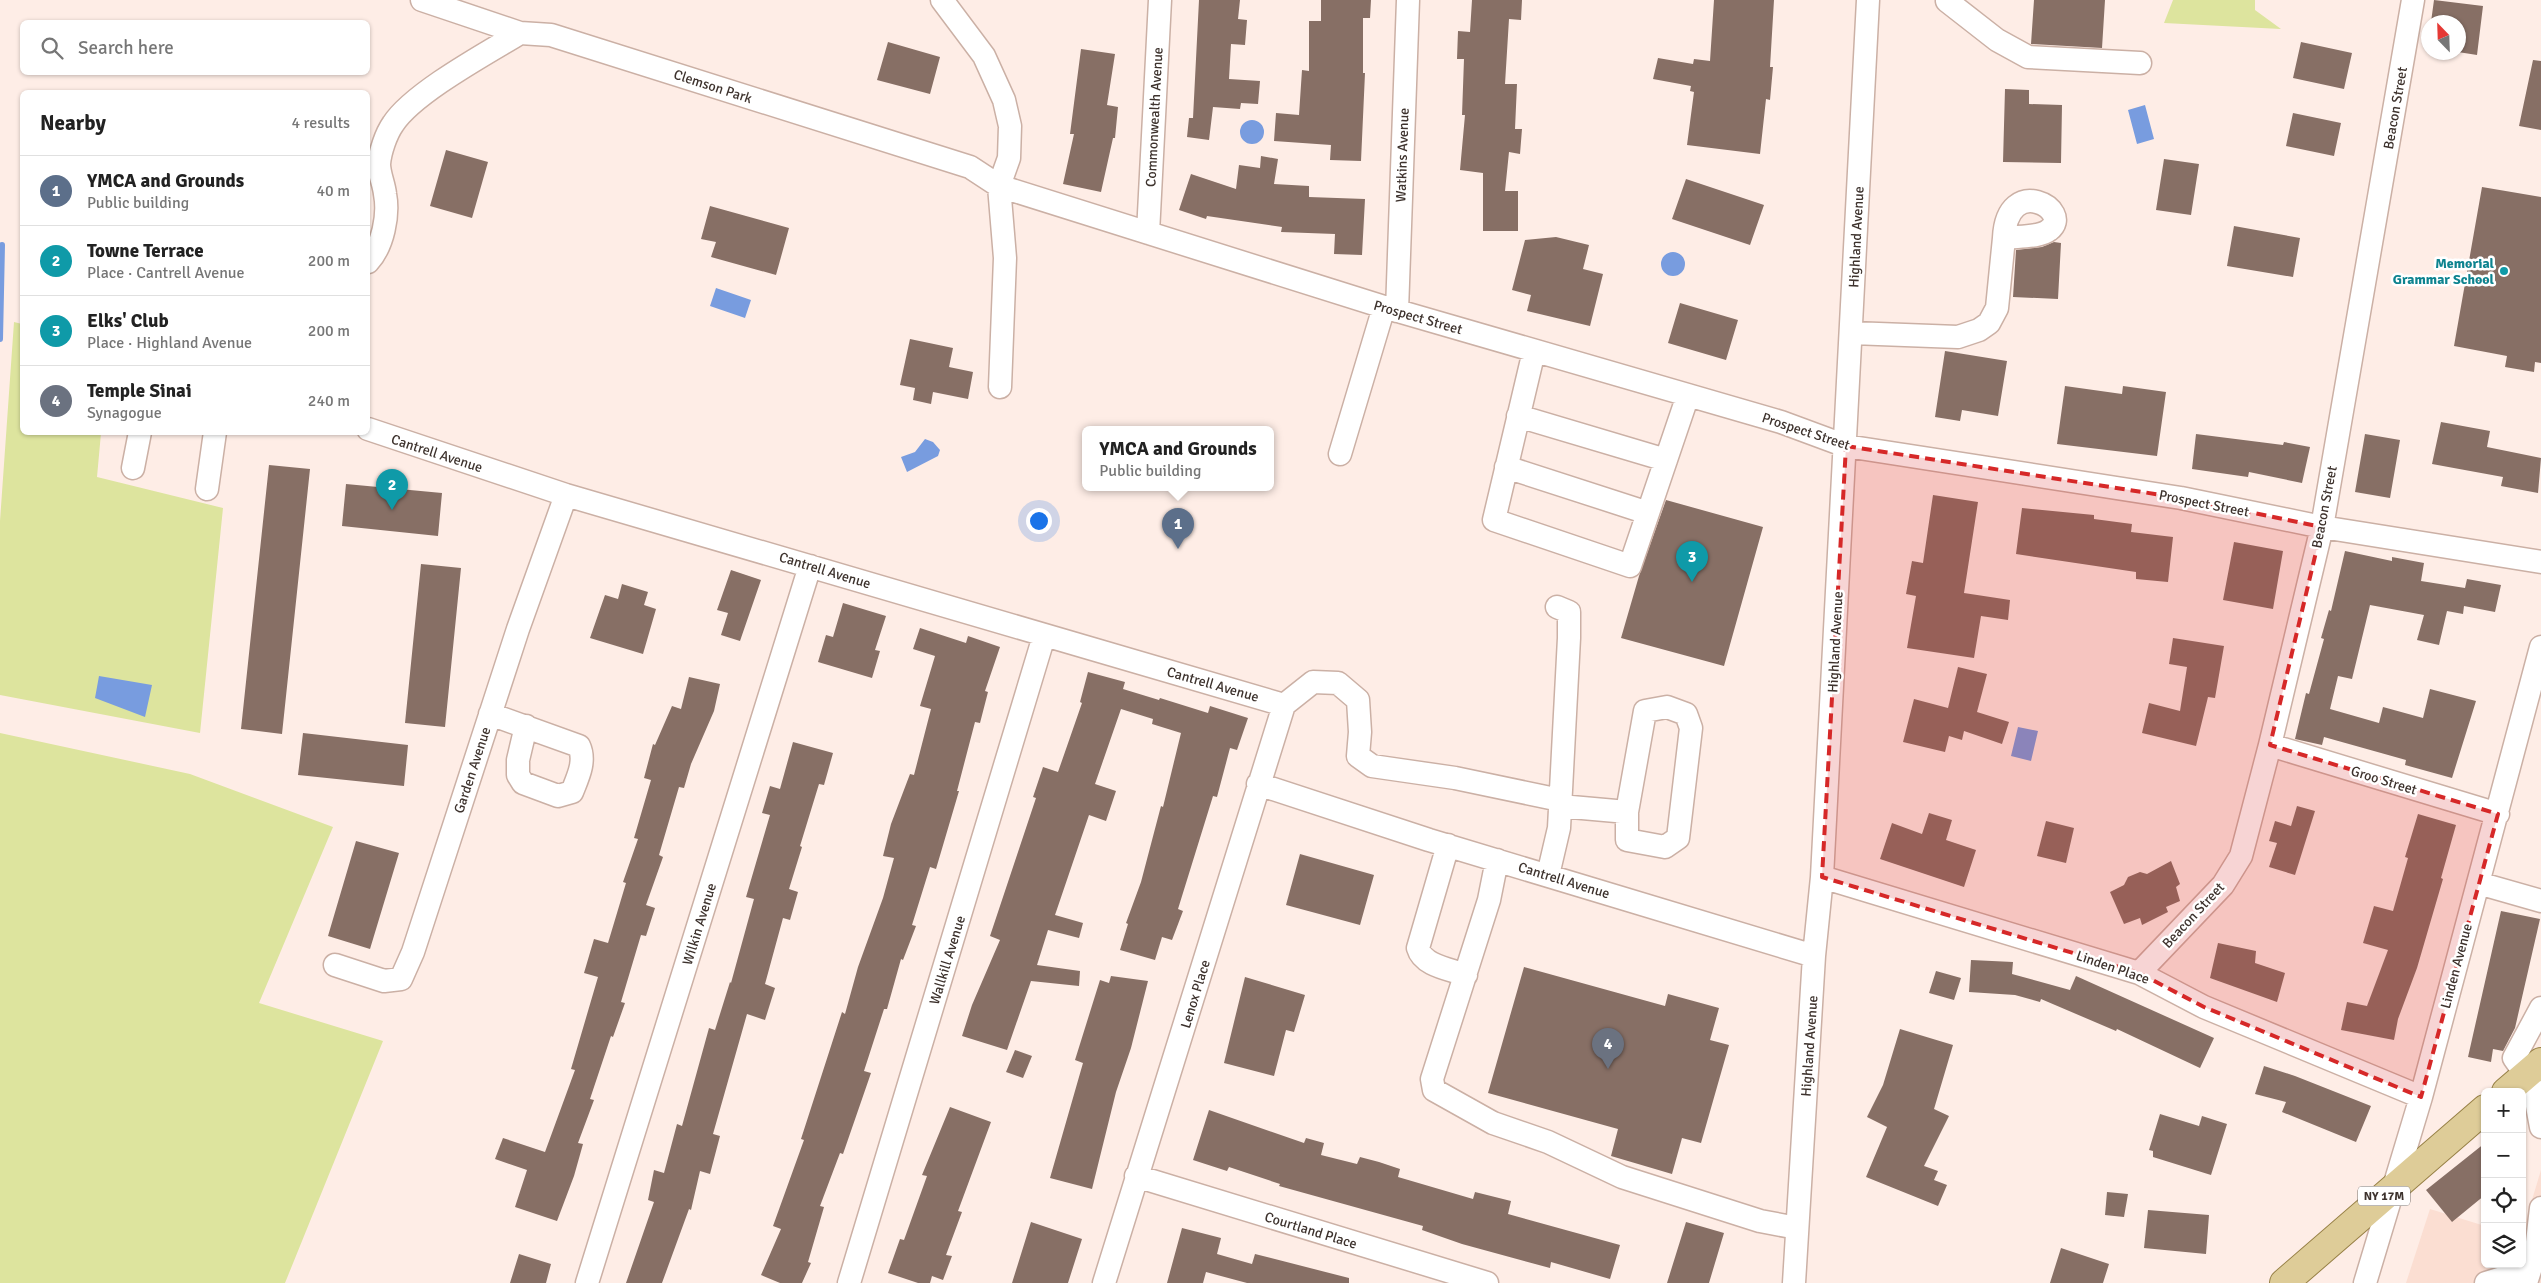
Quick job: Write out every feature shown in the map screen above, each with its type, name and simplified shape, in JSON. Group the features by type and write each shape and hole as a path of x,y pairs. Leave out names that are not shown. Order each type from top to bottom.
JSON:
{"main road":[{"name":"NY 17M","path":"2284,1283 2481,1112"}],"street":[{"name":"Clemson Park","path":"422,0 520,33 551,35 970,167 999,186 1148,233"},
{"path":"942,0 984,56 1004,100 1010,126 1009,158 999,186 1005,258 1000,387"},
{"name":"Commonwealth Avenue","path":"1148,233 1160,0"},
{"name":"Watkins Avenue","path":"1340,454 1391,309 1408,0"},
{"name":"Highland Avenue","path":"1794,1283 1814,956 1822,877 1868,0"},
{"path":"1950,0 1997,40 2028,57 2140,63"},
{"name":"Beacon Street","path":"2138,973 2223,885 2241,856 2270,745 2322,528 2413,0"},
{"path":"370,260 374,255 382,235 386,201 379,165 384,144 393,124 415,102 451,76 520,33"},
{"name":"Prospect Street","path":"1148,233 1391,309 1781,422 1846,446 2181,498 2322,528 2541,562"},
{"path":"1852,333 1958,337 1980,330 1988,324 1997,308 2004,238"},
{"path":"1534,351 1494,520 1630,566 1688,395"},
{"path":"1518,416 1666,460"},
{"name":"Cantrell Avenue","path":"370,430 566,495 1044,636 1284,704"},
{"path":"134,468 140,435"},
{"path":"207,489 215,435"},
{"path":"1506,467 1648,513"},
{"name":"Garden Avenue","path":"335,965 384,981 401,979 413,952 518,629 566,495"},
{"name":"Wilkin Avenue","path":"587,1283 810,566"},
{"path":"1548,875 1559,828 1570,638 1569,612 1557,606"},
{"name":"Wallkill Avenue","path":"849,1283 1044,636"},
{"name":"Linden Avenue","path":"2365,1283 2421,1098 2541,647"},
{"path":"1284,704 1313,682 1338,683 1358,700 1360,732 1358,756 1372,766 1455,778 1560,803 1627,812"},
{"name":"Lenox Place","path":"1104,1283 1284,704"},
{"path":"1667,707 1686,714 1691,728 1678,838 1665,846 1627,840 1627,812 1640,730 1645,711 1667,707"},
{"path":"490,714 526,726"},
{"name":"Groo Street","path":"2270,745 2498,814"},
{"name":"Cantrell Avenue","path":"1258,784 1448,845 1814,956"},
{"path":"1448,845 1418,948 1420,955 1426,961 1466,975"},
{"path":"1497,860 1488,900 1466,975 1432,1079 1434,1090 1493,1124 1548,1142 1622,1177 1760,1221 1797,1228"},
{"name":"Linden Place","path":"1822,877 2138,973 2204,1007 2421,1098"},
{"path":"2478,883 2541,901"},
{"path":"2541,1008 2514,1058 2535,1095 2541,1127"},
{"name":"Courtland Place","path":"1136,1176 1487,1283"},
{"path":"2526,1283 2536,1251 2541,1208"},
{"path":"2486,1283 2512,1275 2519,1283"}],"highlighted area":[{"path":"1846,446 2181,498 2322,527 2270,745 2498,814 2421,1097 2204,1007 2139,973 1822,877"}],"shaded area":[{"path":"2541,1170 2541,1283 2406,1283 2430,1209 2481,1225 2481,1268 2526,1268 2526,1220"}],"green space":[{"path":"2173,0 2255,0 2255,10 2281,29 2164,23"},
{"path":"14,322 20,324 20,435 101,435 97,477 223,508 200,733 0,695 0,521"},
{"path":"0,733 190,774 333,827 259,1003 383,1041 285,1283 0,1283"}],"water":[{"path":"2145,105 2154,139 2137,144 2128,110"},
{"path":"1252,120 1257,121 1263,127 1263,137 1257,143 1252,144 1247,143 1241,137 1240,132 1241,127 1247,121"},
{"path":"1673,252 1678,253 1684,259 1684,269 1678,275 1673,276 1668,275 1662,269 1661,264 1662,259 1668,253"},
{"path":"716,288 751,300 745,318 710,306"},
{"path":"925,439 933,442 940,450 938,456 907,472 901,457 915,452"},
{"path":"99,676 152,685 145,717 95,698"},
{"path":"2018,727 2038,731 2031,761 2011,756"}],"building":[{"path":"1199,0 1240,0 1238,19 1247,20 1245,45 1231,44 1229,79 1260,81 1258,104 1241,103 1240,109 1213,107 1209,140 1187,137 1189,118 1193,118"},
{"path":"1321,0 1371,0 1370,18 1363,18 1363,73 1365,73 1361,161 1330,160 1331,145 1274,141 1276,113 1299,115 1302,70 1309,71 1309,21 1321,21"},
{"path":"1472,0 1522,0 1521,20 1509,19 1505,84 1517,84 1515,129 1522,129 1520,154 1509,152 1505,191 1518,191 1518,231 1483,231 1483,173 1460,170 1465,115 1462,115 1464,59 1457,59 1458,31 1470,32"},
{"path":"1714,0 1774,0 1770,67 1773,67 1770,100 1766,99 1760,154 1687,145 1694,92 1690,91 1691,86 1653,79 1658,58 1693,64 1694,59 1710,61"},
{"path":"2034,0 2105,0 2102,48 2031,44"},
{"path":"2434,0 2483,6 2477,55 2466,53 2466,15 2432,15"},
{"path":"888,42 940,57 930,94 877,80"},
{"path":"2301,42 2352,53 2344,89 2293,78"},
{"path":"1081,49 1115,54 1107,105 1118,107 1115,138 1113,138 1101,192 1063,184 1074,134 1070,134"},
{"path":"2533,60 2541,61 2541,130 2519,126"},
{"path":"2005,89 2029,90 2029,104 2062,105 2061,163 2003,162"},
{"path":"2293,113 2341,123 2334,156 2286,146"},
{"path":"446,150 488,162 472,218 430,206"},
{"path":"1261,156 1278,159 1274,184 1309,186 1309,197 1365,199 1362,255 1334,254 1335,234 1281,232 1282,227 1207,216 1206,219 1179,210 1191,174 1236,189 1239,165 1260,168"},
{"path":"2164,159 2199,164 2191,215 2156,210"},
{"path":"1686,179 1764,205 1750,245 1672,219"},
{"name":"Memorial Grammar School","path":"2482,187 2541,197 2541,363 2535,362 2534,372 2505,367 2507,356 2454,346"},
{"path":"710,206 789,228 776,275 711,257 716,242 701,239"},
{"path":"2234,226 2300,238 2293,277 2227,266"},
{"path":"1556,237 1589,245 1583,269 1603,274 1590,326 1527,311 1531,295 1512,290 1525,240"},
{"path":"2054,242 2061,243 2058,299 2013,297 2016,250 2042,247"},
{"path":"1680,303 1738,320 1726,360 1668,343"},
{"path":"910,339 953,348 949,367 973,372 968,399 933,392 931,404 913,400 915,388 900,385"},
{"path":"1945,351 2007,361 1998,416 1962,410 1960,421 1935,417"},
{"path":"2065,386 2122,394 2123,386 2166,392 2157,456 2057,444"},
{"path":"2441,422 2490,431 2487,447 2541,458 2538,493 2501,486 2503,477 2432,464"},
{"path":"2196,434 2283,445 2284,442 2310,447 2302,483 2249,472 2248,477 2192,469"},
{"path":"2365,434 2400,440 2390,498 2355,492"},
{"path":"269,465 310,469 282,734 241,729"},
{"path":"346,484 442,493 438,536 342,526"},
{"path":"1933,495 1978,502 1964,593 2010,600 2008,620 1981,616 1974,658 1907,648 1916,596 1906,594 1912,561 1923,563"},
{"path":"1666,500 1763,527 1724,666 1621,638 1639,576"},
{"path":"2022,508 2094,515 2094,519 2132,524 2131,532 2173,537 2168,582 2136,579 2136,572 2016,554"},
{"path":"2234,542 2283,551 2273,609 2223,600"},
{"path":"2345,551 2392,561 2392,557 2424,563 2421,581 2465,588 2467,579 2501,585 2495,612 2464,606 2463,614 2447,611 2439,645 2417,640 2424,615 2370,605 2352,679 2338,676 2330,709 2379,723 2383,707 2423,718 2430,689 2476,701 2452,778 2405,765 2406,760 2324,737 2322,745 2295,739 2306,693 2309,694 2324,639 2321,638 2329,610 2331,611"},
{"path":"421,564 461,568 445,727 405,723"},
{"path":"731,570 761,580 740,641 721,635 728,613 717,610"},
{"path":"622,584 648,592 644,605 656,609 643,654 590,638 605,595 618,599"},
{"path":"843,603 886,616 875,650 880,651 872,678 818,662 826,635 833,637"},
{"path":"920,628 966,643 968,636 1000,647 985,691 988,692 980,723 975,722 957,791 959,791 936,869 930,867 912,925 916,926 903,960 901,959 887,1009 884,1009 864,1071 871,1073 843,1154 840,1153 820,1206 824,1207 808,1262 811,1263 802,1283 780,1283 761,1275 781,1229 773,1226 804,1140 801,1139 842,1012 845,1014 858,967 883,898 894,858 883,856 891,824 910,774 914,775 931,709 920,706 935,656 913,649"},
{"path":"2173,638 2224,646 2215,698 2208,697 2196,746 2142,733 2149,703 2180,711 2187,667 2169,664"},
{"path":"1958,667 1987,674 1977,712 2009,722 2002,744 1964,731 1962,740 1949,736 1945,752 1903,742 1914,699 1948,708"},
{"path":"1088,672 1125,682 1123,689 1159,700 1160,698 1208,713 1210,706 1248,718 1237,750 1230,748 1217,797 1213,796 1178,909 1183,911 1172,940 1162,937 1155,960 1120,950 1128,924 1126,923 1141,882 1161,806 1163,807 1181,733 1152,724 1153,719 1121,709 1095,784 1116,791 1106,821 1089,815 1055,915 1083,923 1079,938 1048,930 1037,965 1080,971 1079,986 1031,981 1007,1050 962,1036 972,1005 1000,940 990,936 1036,798 1033,797 1043,767 1058,772 1082,703 1080,702"},
{"path":"689,677 720,684 714,711 691,764 684,788 679,787 659,855 663,857 646,905 655,908 646,936 641,935 621,1002 625,1003 613,1037 611,1036 590,1099 594,1100 578,1143 583,1144 574,1176 557,1221 515,1207 527,1170 495,1159 503,1138 545,1152 575,1070 571,1069 598,977 584,973 594,939 608,943 626,883 623,882 638,839 634,838 651,780 644,778 653,744 655,745 672,706 681,709"},
{"path":"303,733 408,745 404,786 298,775"},
{"path":"793,742 833,753 824,785 819,784 800,846 802,847 789,889 798,892 790,920 783,918 765,984 775,988 765,1020 747,1014 713,1134 720,1136 710,1174 700,1171 691,1210 689,1209 662,1283 626,1283 654,1202 648,1200 654,1170 664,1173 677,1124 682,1126 709,1028 715,1030 731,983 754,899 746,897 770,815 762,813 770,786 780,789"},
{"path":"2297,806 2315,811 2295,875 2269,867 2277,843 2269,841 2275,821 2291,826"},
{"path":"1929,813 1952,820 1946,840 1976,850 1964,887 1880,859 1892,823 1922,834"},
{"path":"2418,814 2456,825 2441,878 2443,879 2417,968 2398,1019 2394,1040 2341,1030 2347,1002 2367,1006 2388,950 2363,943 2374,906 2393,911 2408,858 2405,857"},
{"path":"2046,821 2074,828 2066,863 2037,856"},
{"path":"356,841 399,853 370,949 328,936"},
{"path":"1300,854 1374,875 1360,925 1286,905"},
{"path":"2171,861 2180,884 2176,887 2180,901 2166,907 2168,912 2142,925 2140,918 2124,924 2110,892 2124,885 2128,877 2140,872 2147,874"},
{"path":"2501,911 2540,919 2515,1028 2503,1051 2493,1049 2491,1062 2468,1057"},
{"path":"2218,943 2256,951 2255,963 2285,973 2277,1002 2210,978"},
{"path":"1971,960 2013,962 2012,974 2070,990 2076,976 2214,1038 2200,1068 2117,1029 2116,1031 2041,999 2040,1002 2015,995 1969,992"},
{"path":"1524,967 1665,1006 1668,994 1719,1008 1710,1040 1729,1045 1701,1143 1682,1138 1672,1174 1611,1156 1618,1129 1488,1093"},
{"path":"1936,971 1961,978 1954,1000 1929,993"},
{"path":"1111,976 1148,981 1131,1048 1116,1092 1092,1189 1050,1178 1083,1063 1075,1060 1100,980 1109,983"},
{"path":"1245,977 1305,995 1294,1032 1286,1030 1274,1076 1224,1063"},
{"path":"1900,1029 1953,1045 1934,1109 1949,1116 1924,1166 1938,1171 1934,1180 1947,1185 1938,1206 1866,1177 1887,1127 1867,1117 1883,1085"},
{"path":"1015,1050 1032,1056 1023,1078 1006,1072"},
{"path":"2264,1066 2371,1106 2356,1142 2282,1112 2286,1102 2255,1094"},
{"path":"950,1107 991,1122 958,1211 962,1212 946,1255 952,1256 943,1280 932,1276 930,1283 918,1283 888,1273 900,1239 904,1240 927,1176 922,1175"},
{"path":"1209,1110 1304,1143 1306,1138 1324,1143 1321,1155 1357,1164 1360,1157 1400,1169 1398,1177 1473,1199 1475,1192 1511,1201 1508,1214 1620,1245 1610,1279 1551,1262 1550,1268 1462,1244 1422,1230 1423,1226 1279,1186 1280,1184 1229,1167 1227,1171 1193,1160"},
{"path":"2160,1114 2199,1126 2202,1116 2227,1124 2211,1175 2153,1157 2153,1151 2149,1150"},
{"path":"2481,1146 2481,1198 2452,1222 2426,1190"},
{"path":"2107,1192 2128,1194 2124,1217 2105,1215"},
{"path":"2148,1210 2209,1215 2206,1254 2144,1248"},
{"path":"1031,1222 1082,1239 1068,1283 1012,1283"},
{"path":"1686,1222 1724,1233 1709,1283 1667,1283"},
{"path":"1182,1228 1221,1238 1217,1254 1252,1264 1255,1254 1349,1278 1349,1283 1247,1283 1206,1272 1203,1283 1167,1283"},
{"path":"2061,1248 2109,1264 2103,1283 2050,1283"},
{"path":"519,1254 551,1264 546,1283 510,1283"}],"waterway":[{"path":"0,339 2,245"}],"place":[{"name":"Memorial Grammar School","path":"2504,271"},
{"name":"Towne Terrace","path":"392,510"},
{"name":"YMCA and Grounds","path":"1178,549"},
{"name":"Elks' Club","path":"1692,582"},
{"name":"Temple Sinai","path":"1608,1069"}]}
